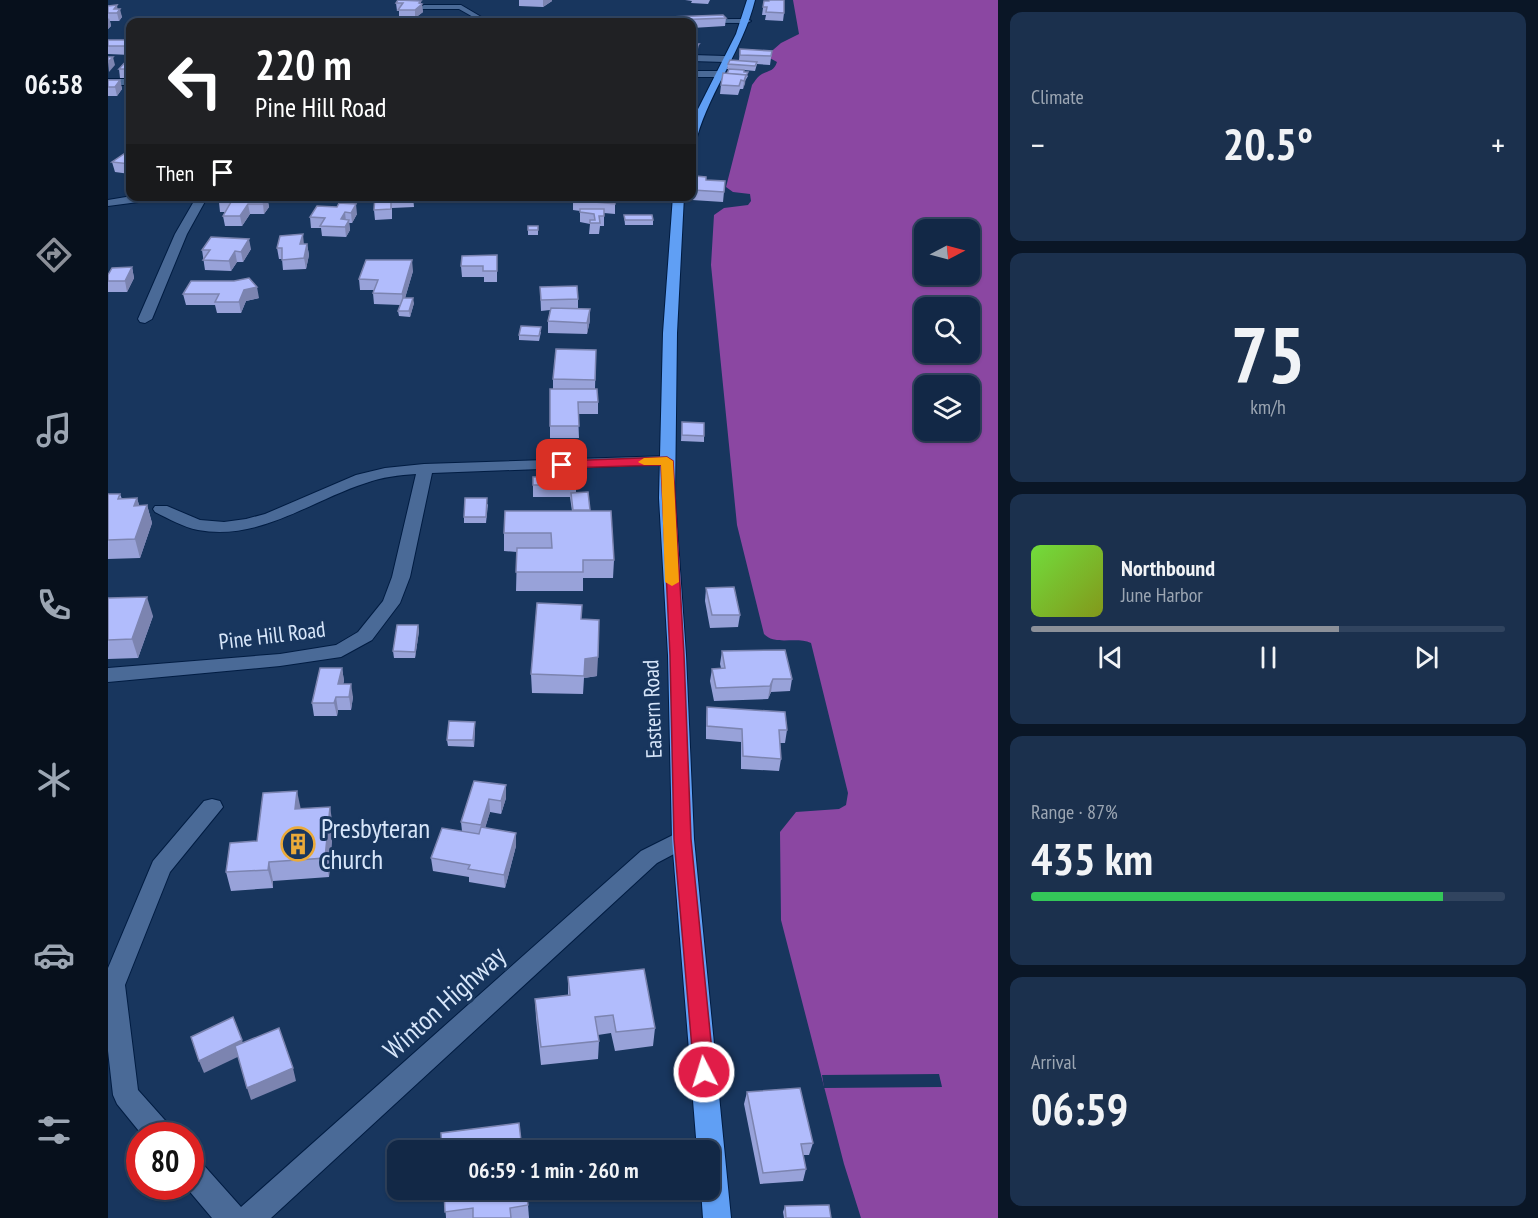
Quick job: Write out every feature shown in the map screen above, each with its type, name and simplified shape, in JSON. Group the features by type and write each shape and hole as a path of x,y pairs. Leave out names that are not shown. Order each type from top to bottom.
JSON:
{"highway":[{"path":"696,117 747,21 751,0"},
{"name":"Eastern Road","path":"679,201 670,333 667,461 683,839 717,1218"}],"street":[{"path":"424,8 461,7 478,18"},
{"path":"696,21 747,21"},
{"path":"696,58 725,59"},
{"path":"696,74 717,74"},
{"path":"108,82 126,82"},
{"path":"108,203 126,201"},
{"path":"145,319 181,234 199,201"},
{"path":"162,509 198,525 222,527 252,523 297,508 345,484 383,473 424,469 667,461"},
{"name":"Pine Hill Road","path":"108,675 280,660 341,651 364,636 390,603 401,577 424,469"},
{"path":"149,1122 126,1095 113,985 161,867 212,807"},
{"name":"Winton Highway","path":"250,1218 649,857 683,839"},
{"path":"204,1187 231,1218"}],"shaded area":[{"path":"793,0 998,0 998,1218 861,1218 844,1164 781,920 780,832 796,812 839,809 846,805 848,793 811,643 774,639 764,634 737,525 711,265 714,215 724,208 748,205 751,201 750,194 733,192 726,187 752,85 759,76 775,67 777,62 766,56 781,43 799,34"}],"pier":[{"path":"939,1074 942,1087 824,1088 822,1075"}],"building":[{"path":"398,0 421,1 419,3 422,4 415,10 398,10 403,3 396,3"},
{"path":"784,0 784,13 766,12 767,7 763,7 764,1"},
{"path":"117,5 114,9 120,9 117,13 108,13 108,6"},
{"path":"723,15 726,18 696,19 670,17"},
{"path":"108,40 126,40 126,46 108,46"},
{"path":"740,49 772,51 771,56 740,55"},
{"path":"730,60 757,62 755,66 728,64"},
{"path":"126,61 126,69 119,69"},
{"path":"729,69 748,72 746,76 727,74"},
{"path":"723,73 746,75 739,86 721,85"},
{"path":"108,80 120,80 115,87 108,87"},
{"path":"126,153 126,164 112,162"},
{"path":"696,176 706,177 706,180 725,181 724,192 696,190"},
{"path":"265,201 263,204 248,204 240,216 223,216 231,202 219,202"},
{"path":"375,201 391,201 391,209 374,210"},
{"path":"584,201 615,201 615,204"},
{"path":"339,203 356,204 351,213 345,212 341,219 349,220 345,227 320,226 325,218 310,217 317,206 337,207"},
{"path":"580,209 604,209 604,216 599,216 600,223 590,223 590,220 595,220 594,214 580,212"},
{"path":"624,215 652,215 653,220 625,220"},
{"path":"528,226 538,226 538,230 528,230"},
{"path":"303,234 300,244 307,244 304,258 282,260 282,248 277,248 280,236"},
{"path":"211,237 249,239 241,252 235,251 229,261 203,260 210,250 202,250"},
{"path":"497,255 497,271 483,271 483,266 461,266 462,256"},
{"path":"366,260 412,260 402,294 373,293 378,280 359,279"},
{"path":"132,267 125,281 108,281 112,268"},
{"path":"249,278 257,287 244,290 239,302 215,302 219,294 183,294 191,281 234,281"},
{"path":"577,286 578,299 541,300 540,287"},
{"path":"403,298 413,298 409,311 398,311"},
{"path":"551,308 590,309 587,323 548,321"},
{"path":"521,326 541,327 539,336 519,335"},
{"path":"556,349 596,350 595,380 553,379"},
{"path":"550,389 597,389 598,402 578,402 579,426 550,426"},
{"path":"682,422 704,423 704,436 682,435"},
{"path":"550,469 576,469 576,485 533,485 533,477 550,477"},
{"path":"588,492 590,510 573,510 571,493"},
{"path":"108,494 120,494 118,499 137,498 134,506 147,505 135,539 108,540"},
{"path":"465,498 487,498 486,517 464,517"},
{"path":"505,511 611,511 614,560 583,560 583,572 516,572 517,548 552,548 551,533 504,533"},
{"path":"734,587 740,615 712,615 706,588"},
{"path":"147,597 132,639 108,640 108,598"},
{"path":"537,603 582,605 581,619 599,620 598,657 585,659 584,676 531,674"},
{"path":"397,625 418,625 415,652 393,651"},
{"path":"785,650 792,679 773,679 770,686 716,688 712,669 725,668 722,651"},
{"path":"320,668 342,668 338,684 351,684 349,697 336,697 334,703 312,703"},
{"path":"707,707 785,712 787,730 779,730 781,759 743,756 742,729 707,726"},
{"path":"449,721 475,722 473,740 447,740"},
{"path":"474,781 506,785 501,801 489,799 481,825 461,822"},
{"path":"297,791 295,809 330,807 325,858 269,862 268,870 226,872 230,843 257,841 263,793"},
{"path":"481,827 516,833 504,875 468,869 470,865 431,858 442,828 479,834"},
{"path":"644,969 655,1028 616,1032 613,1015 595,1017 599,1041 541,1047 535,999 570,995 568,977"},
{"path":"233,1017 242,1040 199,1061 191,1037"},
{"path":"279,1028 293,1068 247,1088 235,1046"},
{"path":"800,1088 813,1143 801,1144 806,1169 763,1173 747,1092"},
{"path":"519,1123 521,1140 441,1140 441,1133"},
{"path":"444,1200 527,1200 528,1205 510,1208 511,1218 473,1218 473,1208 445,1212"},
{"path":"829,1205 831,1218 786,1218 785,1206"}],"slow traffic":[{"path":"644,462 667,461 672,582"}],"place":[{"name":"Presbyteran church","path":"298,844"}],"route":[{"path":"562,465 667,461 683,839 704,1072"}]}
